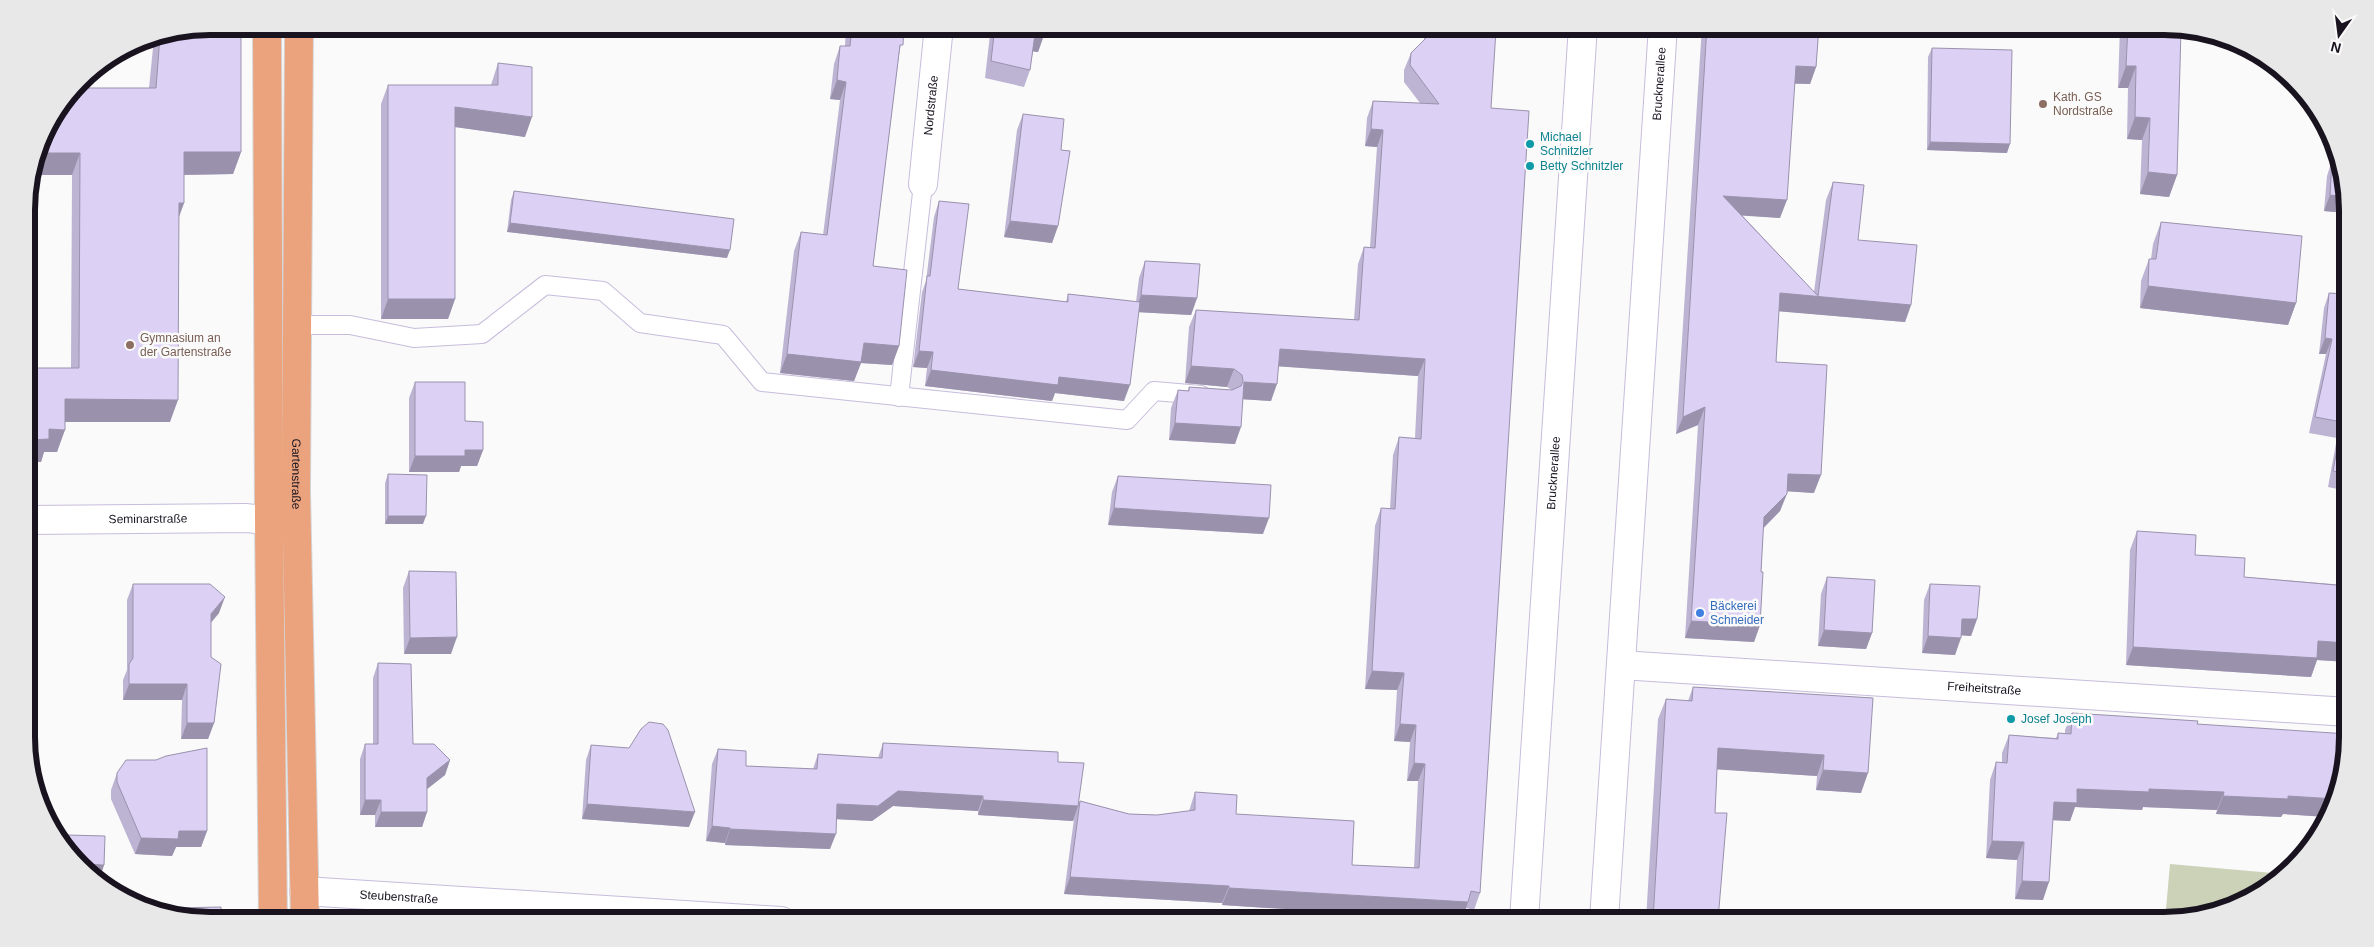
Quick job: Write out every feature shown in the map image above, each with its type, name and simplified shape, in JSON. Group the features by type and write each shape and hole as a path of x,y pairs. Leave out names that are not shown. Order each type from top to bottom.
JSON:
{"main road":[{"path":"268,35 269,521 273,912"},
{"name":"Gartenstraße","path":"299,35 296,491 305,912"}],"street":[{"name":"Nordstraße","path":"922,184 938,35"},
{"name":"Brucknerallee","path":"1525,912 1582,35"},
{"name":"Brucknerallee","path":"1605,912 1662,35"},
{"name":"Seminarstraße","path":"35,520 247,518 269,521"},
{"name":"Freiheitstraße","path":"1621,665 2339,711"},
{"name":"Steubenstraße","path":"304,891 575,912"}],"lane":[{"path":"899,397 922,184"},
{"path":"297,325 350,325 414,338 482,334 544,285 603,292 640,323 724,335 762,382 1127,420 1154,391 1217,396"}],"green space":[{"path":"2170,864 2273,873 2251,889 2220,903 2198,909 2166,912"}],"building":[{"path":"199,35 241,35 241,152 184,152 184,203 179,203 178,400 65,399 65,430 49,429 49,439 35,440 35,368 79,368 80,153 44,153 58,123 84,88 156,88 160,42"},
{"path":"851,35 904,35 903,45 900,45 873,266 907,270 899,346 864,343 861,362 787,354 801,232 827,235 846,82 837,80 840,46 850,46"},
{"path":"994,35 1035,35 1030,70 991,61"},
{"path":"1429,35 1496,35 1491,108 1529,111 1480,893 1471,891 1468,902 1070,877 1080,801 1129,814 1157,815 1195,810 1195,792 1237,795 1236,814 1354,821 1352,865 1419,868 1425,764 1414,763 1416,725 1400,724 1404,673 1372,671 1381,508 1395,509 1399,437 1421,439 1425,359 1280,349 1277,384 1244,382 1241,427 1175,423 1178,390 1189,391 1189,387 1232,390 1241,386 1243,381 1242,375 1234,369 1191,366 1196,310 1359,320 1364,247 1375,248 1383,130 1371,129 1373,101 1439,104 1410,65 1411,53"},
{"path":"1706,35 1818,35 1816,67 1796,66 1787,200 1723,196 1818,296 1833,182 1864,185 1858,240 1917,245 1911,305 1780,293 1776,362 1827,365 1821,475 1788,474 1787,494 1764,517 1760,625 1691,621 1705,407 1683,417"},
{"path":"2128,35 2181,36 2177,175 2148,172 2150,118 2135,117 2136,66 2126,66"},
{"path":"1932,48 2012,50 2010,144 1930,142"},
{"path":"498,63 532,67 532,117 455,107 455,299 388,299 388,85 498,85"},
{"path":"1023,114 1064,119 1061,150 1070,151 1058,226 1010,221"},
{"path":"2332,161 2338,196 2330,195"},
{"path":"514,191 734,219 730,250 510,223"},
{"path":"939,201 969,204 958,289 1068,302 1068,294 1140,302 1130,385 1059,377 1058,385 931,370 933,352 919,351 927,276 930,276"},
{"path":"2161,222 2302,236 2296,303 2148,286 2149,259 2156,259"},
{"path":"1145,261 1200,264 1197,298 1141,295"},
{"path":"2329,293 2339,294 2339,421 2315,417 2332,339 2325,338"},
{"path":"415,382 465,382 465,421 483,422 483,450 465,450 465,456 415,456"},
{"path":"2339,438 2339,472 2333,471"},
{"path":"388,474 427,475 426,516 388,516"},
{"path":"1118,476 1271,485 1269,518 1114,508"},
{"path":"2137,531 2196,535 2195,555 2245,558 2244,577 2339,585 2339,642 2318,641 2317,658 2133,647"},
{"path":"409,571 456,572 457,637 410,638"},
{"path":"1827,577 1875,580 1872,633 1824,630"},
{"path":"133,584 210,584 225,597 211,614 211,657 221,664 214,723 187,723 187,684 129,684 129,664 133,658"},
{"path":"1930,584 1980,586 1977,619 1962,619 1961,638 1928,636"},
{"path":"378,663 411,664 413,744 434,744 450,760 427,778 427,812 381,812 381,800 365,800 365,744 378,744"},
{"path":"1693,687 1873,698 1868,773 1823,770 1824,755 1718,748 1715,813 1727,813 1719,912 1653,912 1666,699 1692,701"},
{"path":"2072,713 2198,721 2197,724 2339,733 2339,748 2336,771 2328,798 2288,796 2288,799 2223,796 2224,792 2149,789 2149,792 2077,789 2077,803 2054,802 2049,882 2022,881 2024,842 1992,841 1996,762 2007,763 2009,735 2058,739 2058,733 2071,734"},
{"path":"649,722 663,724 668,730 695,812 587,804 591,745 629,748 641,729"},
{"path":"883,743 1058,752 1058,762 1084,763 1078,806 983,800 983,796 898,791 878,806 837,804 836,834 730,829 712,826 718,749 746,751 746,766 817,769 818,754 882,758"},
{"path":"207,748 207,831 179,831 178,839 141,838 117,782 117,773 126,760 156,760 166,756"},
{"path":"67,835 105,836 104,865 90,864"},
{"path":"221,907 221,912 199,912 172,908"}],"place":[{"name":"Kath. GS Nordstraße","path":"2043,104"},
{"name":"Michael Schnitzler","path":"1530,144"},
{"name":"Betty Schnitzler","path":"1530,166"},
{"name":"Gymnasium an der Gartenstraße","path":"130,345"},
{"name":"Bäckerei Schneider","path":"1700,613"},
{"name":"Josef Joseph","path":"2011,719"}]}
